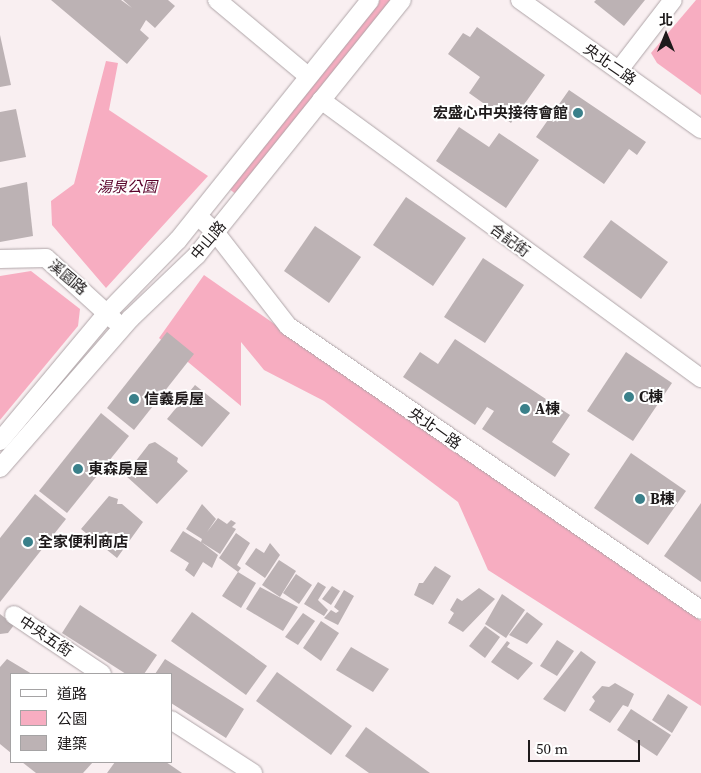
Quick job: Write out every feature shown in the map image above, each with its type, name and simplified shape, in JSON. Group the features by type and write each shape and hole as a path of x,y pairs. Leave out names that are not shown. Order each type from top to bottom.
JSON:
{"street":[{"path":"217,0 308,76"},
{"name":"中山路","path":"0,441 107,313 198,216 370,0"},
{"name":"中山路","path":"0,468 122,328 197,254 402,0"},
{"name":"央北二路","path":"520,0 701,129"},
{"path":"619,70 673,0"},
{"name":"合記街","path":"321,100 701,378"},
{"name":"央北一路","path":"198,216 215,232 288,326 701,610"},
{"name":"溪園路","path":"0,259 46,258 122,328"},
{"name":"中央五街","path":"14,615 101,673"},
{"path":"172,721 253,773"}],"green space":[{"path":"380,0 394,0 237,195 228,188"},
{"path":"696,0 701,0 701,95 657,63 651,53"},
{"name":"湯泉公園","path":"106,61 118,63 109,110 208,176 106,288 52,225 51,201 74,184"},
{"path":"31,271 80,309 78,326 0,420 0,276"},
{"path":"204,275 701,621 701,706 488,570 458,502 324,401 264,370 241,342 241,406 159,338"}],"building":[{"path":"51,0 121,0 132,8 123,0 168,0 175,6 155,28 146,20 140,30 149,38 127,64"},
{"path":"596,0 645,0 624,26 594,2"},
{"path":"477,27 545,75 511,123 469,93 480,77 448,54 463,33 470,37"},
{"path":"0,35 11,85 0,87"},
{"name":"宏盛心中央接待會館","path":"569,90 646,142 637,155 629,149 604,184 536,137"},
{"path":"16,109 26,157 0,162 0,112"},
{"path":"459,127 489,147 499,133 539,160 506,208 436,161"},
{"path":"27,182 33,236 0,242 0,188"},
{"path":"406,197 466,238 433,286 373,245"},
{"path":"611,220 668,262 641,299 583,257"},
{"path":"315,226 361,257 329,303 284,271"},
{"path":"483,258 524,285 485,343 444,317"},
{"path":"167,332 194,354 134,430 107,408"},
{"name":"A棟","path":"455,339 570,415 552,442 570,454 555,477 482,429 494,411 487,407 475,425 403,377 420,352 438,364"},
{"name":"C棟","path":"626,352 672,383 633,441 587,411"},
{"path":"195,385 230,413 202,447 167,419"},
{"path":"101,413 129,436 67,513 39,491"},
{"path":"155,442 178,458 177,462 188,471 157,504 125,475 149,444"},
{"name":"B棟","path":"631,453 686,491 648,545 594,508"},
{"path":"35,494 66,519 0,602 0,538"},
{"path":"109,496 118,499 117,504 122,504 143,522 117,558 81,529"},
{"path":"701,503 701,582 664,556"},
{"path":"202,504 216,519 207,532 218,518 227,524 231,520 236,523 232,527 236,529 220,554 201,542 202,539 186,529"},
{"path":"183,531 218,555 212,568 203,562 194,577 185,570 189,563 170,551"},
{"path":"236,533 250,543 237,565 241,568 238,572 219,558"},
{"path":"270,543 280,555 265,578 245,564 256,548 264,553"},
{"path":"279,560 296,571 280,597 262,585"},
{"path":"435,566 451,576 433,605 414,595 419,583 423,583"},
{"path":"238,572 256,583 241,608 222,596"},
{"path":"296,574 312,585 299,604 283,593"},
{"path":"318,582 326,587 318,600 328,610 324,616 304,604"},
{"path":"332,586 340,591 331,605 322,599"},
{"path":"260,587 298,607 283,631 246,609"},
{"path":"479,588 495,599 463,632 448,623 454,613 450,610 457,598 462,601"},
{"path":"344,590 354,596 338,625 324,618 331,610 336,613 339,611 334,607"},
{"path":"502,594 525,610 506,638 485,624"},
{"path":"80,605 157,655 145,673 124,673 62,633"},
{"path":"192,612 267,666 246,695 171,641"},
{"path":"527,612 543,624 527,644 509,635"},
{"path":"303,613 315,621 298,645 285,637"},
{"path":"0,614 14,625 8,633 0,634"},
{"path":"321,621 339,633 321,661 303,648"},
{"path":"485,626 500,637 485,658 469,646"},
{"path":"557,640 574,651 557,676 540,666"},
{"path":"507,641 510,643 507,647 533,663 518,680 491,662"},
{"path":"351,647 389,669 373,692 336,670"},
{"path":"581,651 596,662 565,712 543,699"},
{"path":"7,659 30,673 10,673 10,752 0,744 0,667"},
{"path":"165,659 244,709 226,738 172,704 172,673 156,673"},
{"path":"277,672 352,726 331,755 256,701"},
{"path":"615,683 634,694 628,707 623,705 610,723 589,710 595,701 592,697 602,686 609,687"},
{"path":"668,694 688,707 672,733 652,720"},
{"path":"631,709 671,735 657,756 617,730"},
{"path":"366,727 430,773 369,773 345,756"},
{"path":"23,763 92,763 83,773 36,773"},
{"path":"114,763 167,763 182,773 107,773"}],"place":[{"name":"宏盛心中央接待會館","path":"578,113"},
{"name":"C棟","path":"629,397"},
{"name":"信義房屋","path":"134,399"},
{"name":"A棟","path":"525,409"},
{"name":"東森房屋","path":"78,469"},
{"name":"B棟","path":"640,499"},
{"name":"全家便利商店","path":"28,542"}]}
